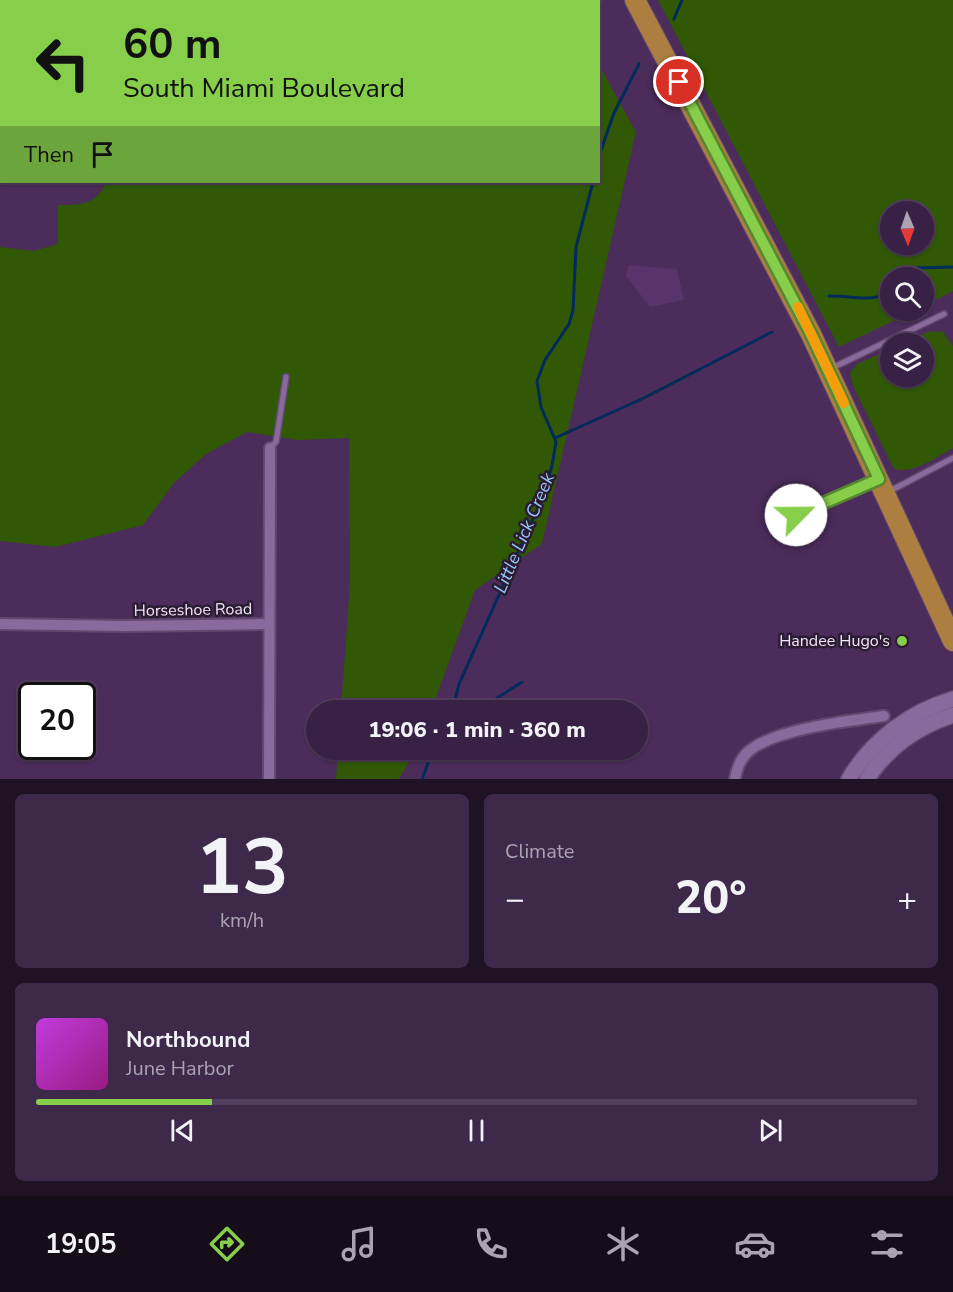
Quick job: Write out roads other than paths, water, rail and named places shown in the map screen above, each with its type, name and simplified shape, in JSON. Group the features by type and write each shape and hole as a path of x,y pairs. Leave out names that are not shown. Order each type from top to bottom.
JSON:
{"highway":[{"path":"635,0 829,369 953,641"}],"street":[{"path":"268,624 270,448"},
{"name":"Horseshoe Road","path":"0,624 125,626 268,624 269,779"},
{"path":"849,779 869,752 898,725 918,713 953,699"},
{"path":"867,779 880,762 907,738 953,715"},
{"path":"735,779 741,762 758,745 824,725 884,716"}],"lane":[{"path":"829,369 944,314"},
{"path":"270,448 276,442 286,377"},
{"path":"796,515 882,486 953,458"}],"waterway":[{"name":"Little Lick Creek","path":"674,19 682,0"},
{"name":"Little Lick Creek","path":"600,153 614,113 639,64"},
{"name":"Little Lick Creek","path":"455,700 459,684 542,499 552,466 556,442 541,407 537,381 545,360 569,324 573,310 576,247 593,183"},
{"path":"934,267 953,267"},
{"path":"829,296 870,298 880,296"},
{"path":"555,438 644,398 772,332"},
{"path":"494,700 522,682"},
{"name":"Little Lick Creek","path":"422,779 429,760"}],"place":[{"name":"Handee Hugo's","path":"902,641"}]}
